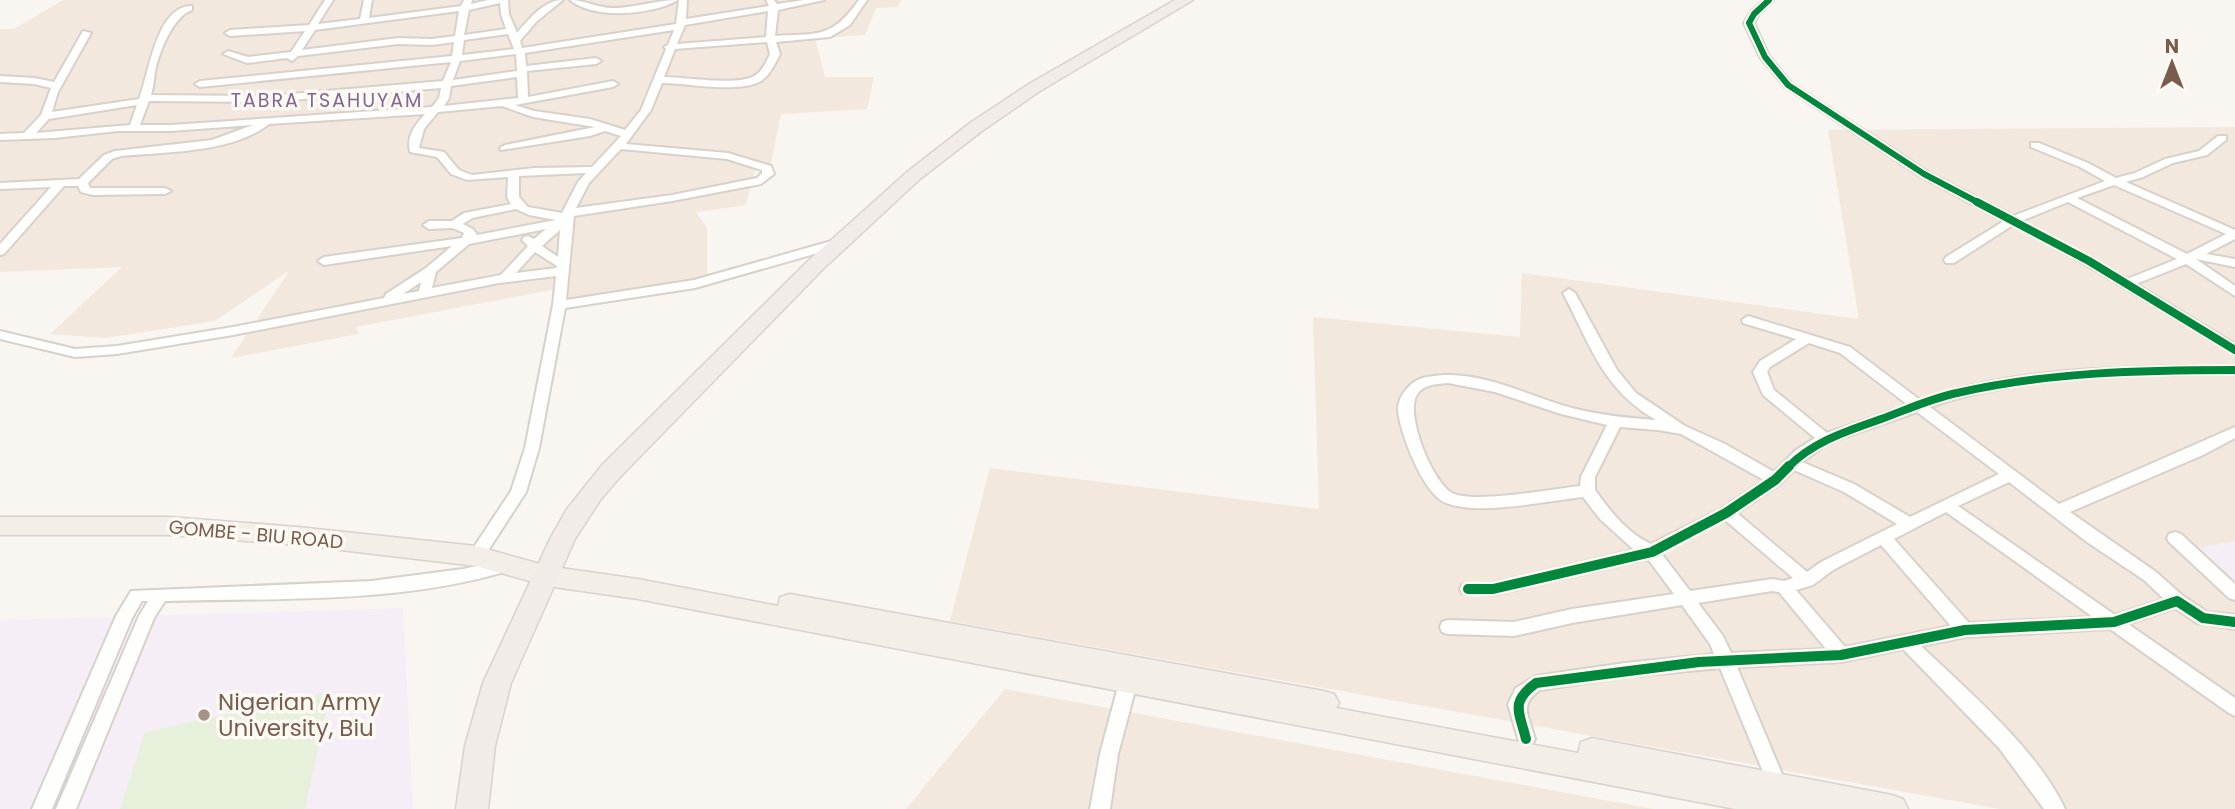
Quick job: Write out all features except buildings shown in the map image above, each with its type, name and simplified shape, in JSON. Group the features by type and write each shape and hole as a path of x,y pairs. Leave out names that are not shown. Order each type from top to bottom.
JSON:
{"highway":[{"path":"472,809 481,746 497,683 551,569 560,541 610,473 835,244 948,148 1015,99 1186,0"}],"main road":[{"name":"GOMBE - BIU ROAD","path":"0,526 169,526 298,536 476,556 551,569"},
{"path":"551,569 638,589 1128,683 1530,755 1809,809"},
{"path":"551,569 640,575 1778,786 1882,808"}],"street":[{"path":"258,99 275,83 329,0"},
{"path":"364,22 368,0"},
{"path":"230,33 364,22 502,0 519,51 523,71 523,101"},
{"path":"228,54 247,60 398,41 515,35 559,0"},
{"path":"574,0 585,8 604,11 674,0"},
{"path":"476,556 518,492 532,448 559,304 568,217 574,197 646,110 680,24 683,0"},
{"path":"200,84 519,51 680,24 772,4 820,0"},
{"path":"669,47 814,37 836,32 847,23 863,0"},
{"path":"1769,0 1754,14 1749,23 1756,34 1758,46 1781,79 1924,174 2128,284 2235,350"},
{"path":"466,4 456,59 442,102 432,110 413,141 414,150 440,154 455,172 471,178 514,173 596,170"},
{"path":"660,80 749,83 758,79 775,54 769,40 772,4"},
{"path":"638,31 630,22 632,17 649,5"},
{"path":"134,127 151,68 171,21 180,11 189,8"},
{"path":"27,136 46,116 57,86 86,33"},
{"path":"46,116 144,99 258,99 447,85 596,61"},
{"path":"392,90 393,66"},
{"path":"0,79 34,81 57,86"},
{"path":"0,137 432,110 523,101 613,84"},
{"path":"567,106 583,91"},
{"path":"0,187 82,182 108,157 206,145 248,133 267,121 284,97"},
{"path":"504,103 518,112 535,117 588,121 602,128 627,134"},
{"path":"160,149 171,128"},
{"path":"505,148 602,128"},
{"path":"1950,260 2013,220 2114,181 2138,175 2169,161 2203,153 2222,138"},
{"path":"2035,145 2235,234"},
{"path":"324,261 511,233 568,217 761,181 768,174 767,168 728,156 618,146"},
{"path":"514,173 510,188 516,205 524,210 545,215 568,217"},
{"path":"82,182 85,190 93,192 165,191"},
{"path":"0,251 60,184"},
{"path":"0,198 22,185"},
{"path":"2068,198 2191,257 2235,292"},
{"path":"455,224 468,215 516,205"},
{"path":"505,278 547,233 568,217"},
{"path":"382,301 430,271 471,236 469,231 455,224 429,225"},
{"path":"511,233 536,245 563,267"},
{"path":"2128,284 2191,257 2235,234"},
{"path":"559,304 695,284 835,244"},
{"path":"2191,257 2235,263"},
{"path":"0,335 75,353 117,350 233,331 563,267"},
{"path":"425,293 430,271"},
{"path":"1569,293 1613,376 1625,391 1643,406 1775,480"},
{"path":"1748,320 1845,350 2058,511 2150,576 2177,601 2203,618 2235,622"},
{"path":"1808,338 1765,363 1760,372 1768,392 1825,439"},
{"path":"1468,589 1493,589 1653,552 1659,546 1726,513 1775,480 1801,454 1825,439 1955,393 2016,382 2173,370 2235,370"},
{"path":"1587,491 1481,503 1448,498 1428,477 1420,461 1405,403 1418,384 1438,379 1502,387 1559,409 1615,422 1683,429"},
{"path":"1615,422 1588,477 1587,491 1605,515 1634,543 1653,552 1717,641 1778,786"},
{"path":"2058,511 2198,451 2235,432"},
{"path":"1793,464 1849,488 1911,525"},
{"path":"1448,627 1514,629 1572,616 1772,585 1784,587 1807,581 1827,566 1974,491 2012,475"},
{"path":"1948,506 2235,708"},
{"path":"1726,513 1807,581"},
{"path":"1884,538 1965,630"},
{"path":"2175,538 2235,594"},
{"path":"42,809 124,616 137,595 372,587 475,574 510,564"},
{"path":"1784,587 1841,654"},
{"path":"66,809 147,616 161,594"},
{"path":"1526,739 1517,704 1522,693 1536,683 1637,668 1841,654 1965,630 2114,622 2177,601"},
{"path":"1905,641 1963,698 2040,782 2055,809"},
{"path":"1100,809 1109,754 1128,683"}],"shaded area":[{"path":"63,0 901,0 898,7 876,8 865,35 815,38 825,77 874,77 867,109 781,114 771,163 756,164 746,205 696,212 707,228 707,277 630,293 563,301 567,287 356,327 359,334 231,358 290,270 215,321 105,338 50,334 122,267 0,272 0,255 9,240 0,239 0,29 14,29"},
{"path":"2235,127 2235,809 2000,809 950,621 990,468 1319,509 1313,317 1520,337 1522,273 1859,319 1828,130"},
{"path":"2235,541 2235,582 2199,548"},
{"name":"Nigerian Army University, Biu","path":"403,608 413,809 0,809 0,620"},
{"path":"1005,689 1653,809 906,809"}],"green space":[{"path":"330,692 305,809 120,809 145,732"}],"cycle path":[{"path":"1769,0 1754,14 1749,23 1765,57 1788,85 1924,174 2089,261 2235,350"},
{"path":"1468,589 1493,589 1652,552 1726,513 1775,480 1801,454 1825,439 1955,393 2016,382 2075,376 2173,370 2235,370"},
{"path":"1526,739 1517,704 1522,693 1536,683 1699,662 1841,655 1965,630 2114,622 2177,601 2203,618 2235,622"}],"place":[{"name":"Nigerian Army University, Biu","path":"204,715"}],"district":[{"name":"TABRA TSAHUYAM","path":"327,100"}]}
